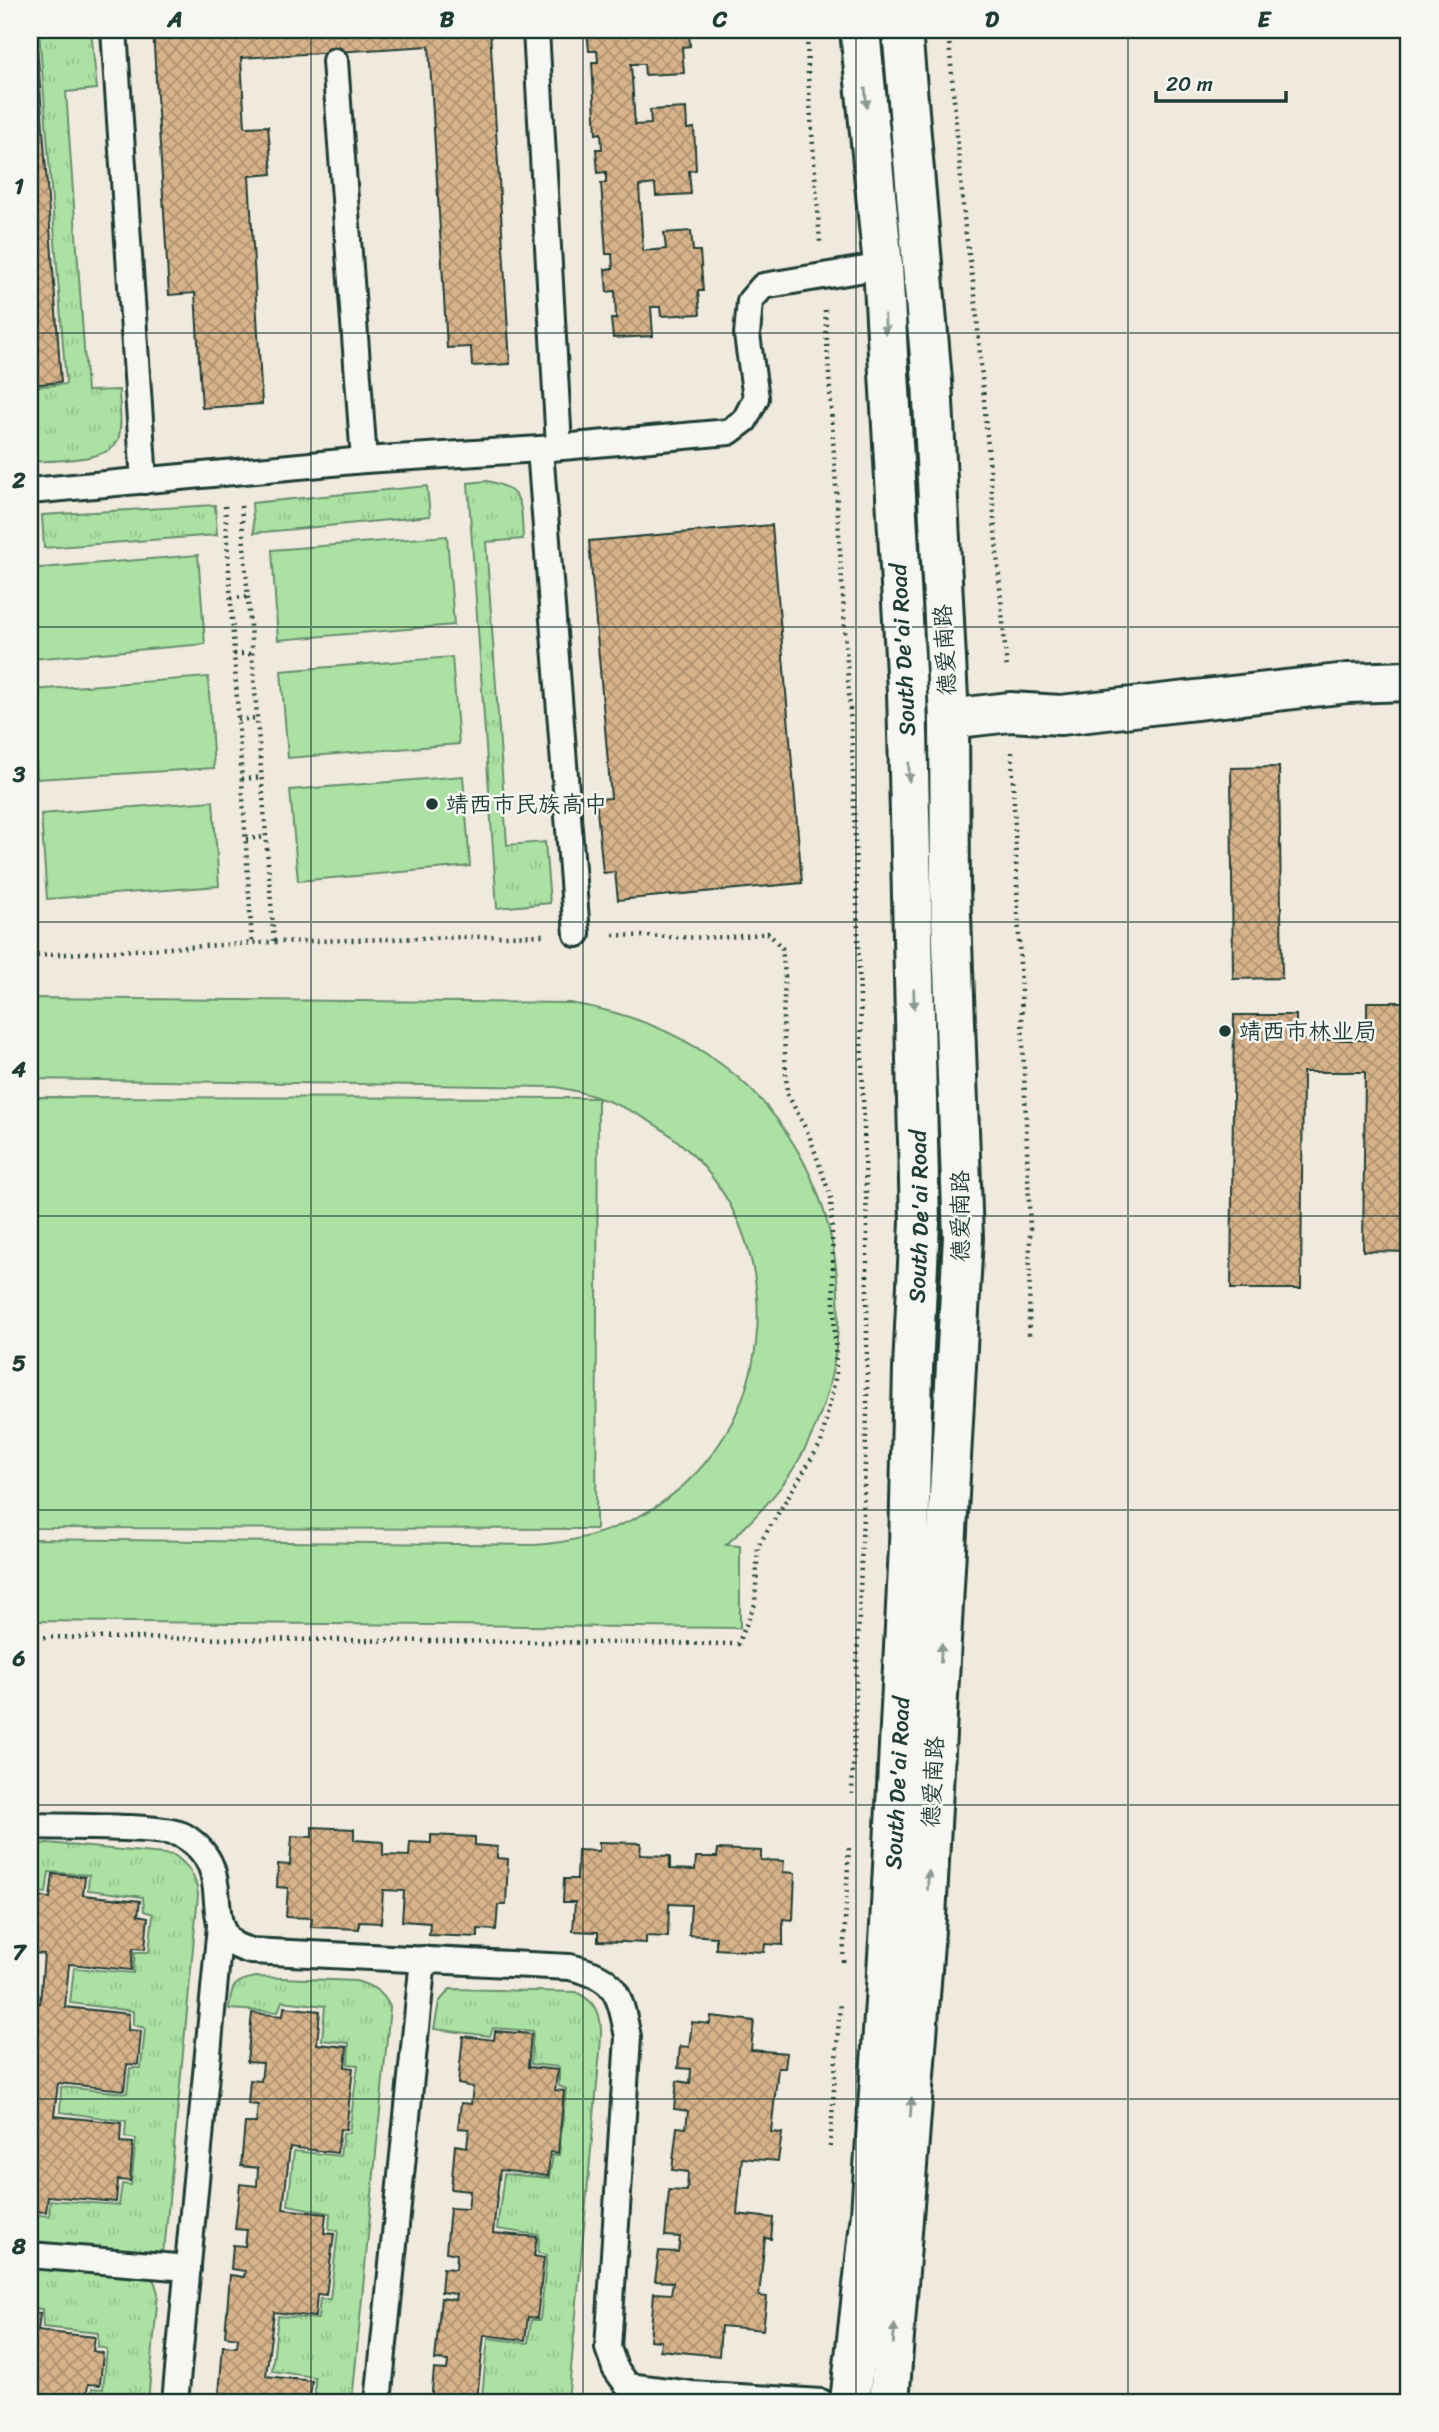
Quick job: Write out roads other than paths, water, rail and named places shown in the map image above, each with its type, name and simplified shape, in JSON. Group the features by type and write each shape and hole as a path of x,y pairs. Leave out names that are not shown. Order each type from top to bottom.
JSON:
{"main road":[{"name":"South De'ai Road","path":"850,2402 871,2214 890,1926 909,1547 920,1222 907,691 883,266 860,30"},
{"name":"德爱南路","path":"889,2402 926,1917 963,1237 950,889 949,719 932,381 902,30"},
{"path":"949,719 1010,712 1061,715 1349,683 1409,681"}],"lane":[{"path":"114,30 144,481"},
{"path":"536,30 549,447 577,934"},
{"path":"335,61 364,460"},
{"path":"30,491 364,460 729,432 745,420 756,398 747,335 750,300 763,286 883,266"},
{"path":"30,1826 159,1830 182,1835 200,1850 214,1868 220,1926 175,2402"},
{"path":"220,1926 233,1944 251,1951 570,1967 593,1972 611,1984 622,2005 628,2036 608,2348 615,2368 628,2386 691,2394 821,2402"},
{"path":"377,2402 423,1959"},
{"path":"30,2255 188,2268"}],"place":[{"name":"靖西市民族高中","path":"432,804"},
{"name":"靖西市林业局","path":"1225,1031"}]}
